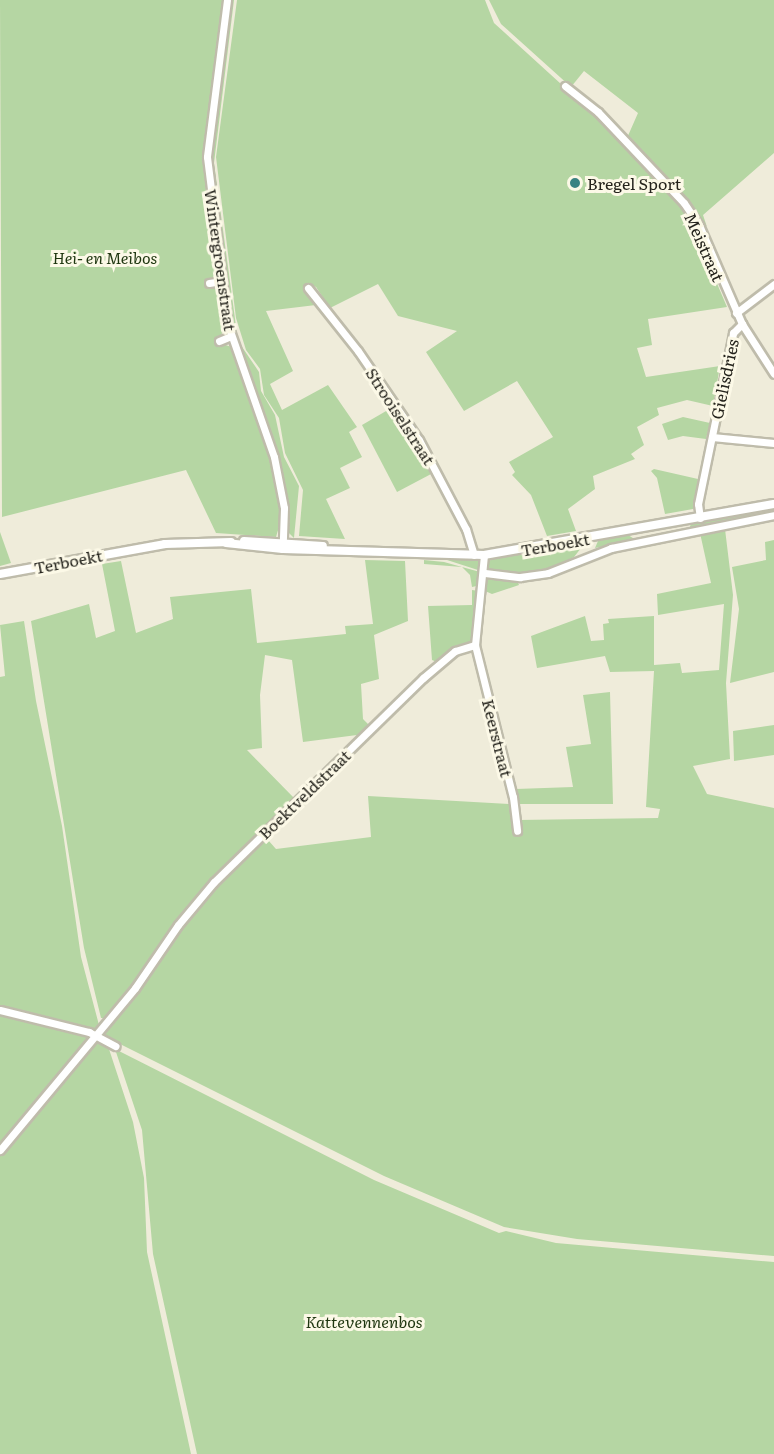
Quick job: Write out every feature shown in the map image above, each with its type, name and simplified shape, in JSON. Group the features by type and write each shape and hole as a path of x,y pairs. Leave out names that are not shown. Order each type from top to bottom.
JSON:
{"main road":[{"name":"Terboekt","path":"0,574 165,544 226,543 479,555 774,504"}],"street":[{"name":"Wintergroenstraat","path":"227,0 207,157 221,281 231,336 274,457 283,500 283,546"},
{"name":"Meistraat","path":"565,86 618,132 684,203 699,225 736,313 774,374"},
{"path":"209,283 221,281"},
{"path":"736,313 774,284"},
{"name":"Strooiselstraat","path":"308,288 358,351 419,440 479,555"},
{"name":"Gielisdries","path":"700,518 698,504 732,333 742,324"},
{"path":"219,340 231,336"},
{"name":"Gielisdries","path":"712,437 774,442"},
{"name":"Terboekt","path":"485,573 520,577 548,573 611,548 774,515"},
{"path":"475,645 474,627 485,573 479,555"},
{"name":"Keerstraat","path":"475,645 513,797 517,831"},
{"name":"Boektveldstraat","path":"0,1150 95,1037 178,925 241,854 423,678 455,651 475,645"},
{"path":"0,1010 68,1026 114,1046"}],"green space":[{"name":"Hei- en Meibos","path":"0,0 223,0 204,159 217,272 211,280 220,293 225,330 218,338 219,343 232,347 270,453 280,498 281,520 276,537 216,533 186,470 2,517"},
{"path":"231,0 234,0 214,163 238,341 259,372 261,391 275,415 284,457 299,486 294,538 287,531 284,482 277,454 230,321 213,183 210,154"},
{"path":"237,0 485,0 494,23 617,135 687,213 727,307 648,319 652,345 637,348 646,377 720,366 713,406 687,400 657,408 659,415 637,427 644,445 631,454 635,459 593,476 595,489 568,509 576,531 547,536 531,495 512,475 515,472 509,462 553,437 517,381 464,411 426,352 457,331 398,316 378,284 330,308 316,287 309,284 303,288 316,305 266,311 293,371 270,384 282,410 328,385 357,427 349,432 362,457 340,468 350,488 326,499 345,539 299,536 303,490 285,453 279,418 264,395 260,369 246,350 236,318 216,157"},
{"path":"489,0 774,0 774,153 703,215 707,227 685,198 627,138 638,113 584,71 571,87 501,24"},
{"path":"393,407 433,473 397,492 362,425"},
{"path":"683,417 710,423 706,439 683,436 668,440 662,424"},
{"path":"654,469 698,479 693,509 665,514 657,478 651,471"},
{"path":"750,512 758,516 689,529 691,524"},
{"path":"725,529 733,595 726,683 730,759 693,766 707,794 774,808 774,1256 577,1239 504,1227 384,1176 100,1034 214,887 321,782 324,785 268,840 276,849 371,837 368,796 509,804 513,830 520,830 518,820 658,818 660,809 646,807 654,671 610,672 605,656 537,668 531,636 585,616 591,641 604,640 603,624 609,623 608,619 654,616 654,665 680,663 682,673 719,670 724,604 658,615 657,594 711,583 700,533"},
{"path":"0,532 11,563 0,566"},
{"path":"628,535 636,540 595,548 598,541"},
{"path":"774,540 774,672 730,683 739,609 732,567 766,560 765,542"},
{"path":"585,543 574,557 549,571 528,574 487,570 487,562 494,558"},
{"path":"424,558 473,558 480,561 481,571 447,560"},
{"path":"365,560 405,561 408,621 374,635 379,679 361,684 363,719 368,724 373,723 343,753 357,735 303,742 292,660 265,655 260,695 262,748 247,750 294,798 226,865 128,993 107,1018 101,1018 84,948 31,621 89,604 96,638 115,631 102,564 121,561 136,633 173,619 170,597 251,589 257,643 346,634 345,626 373,624"},
{"path":"424,560 444,562 462,567 424,564"},
{"path":"462,567 480,572 481,585 472,587 470,575"},
{"path":"486,576 516,578 519,585 492,594 485,591"},
{"path":"472,590 479,591 471,642 437,662 432,660 428,606 472,605"},
{"path":"24,621 36,701 62,826 81,957 99,1025 94,1032 0,1007 0,677 5,676 0,625"},
{"path":"610,692 613,804 517,804 516,789 573,787 566,747 591,744 583,695"},
{"path":"774,725 774,755 734,761 733,731"},
{"path":"0,1014 86,1036 108,1046 133,1122 144,1178 147,1252 191,1454 0,1454"},
{"name":"Kattevennenbos","path":"115,1049 374,1180 499,1233 506,1231 556,1243 774,1262 774,1454 197,1454 153,1254 142,1130"}],"place":[{"name":"Bregel Sport","path":"575,183"}]}
